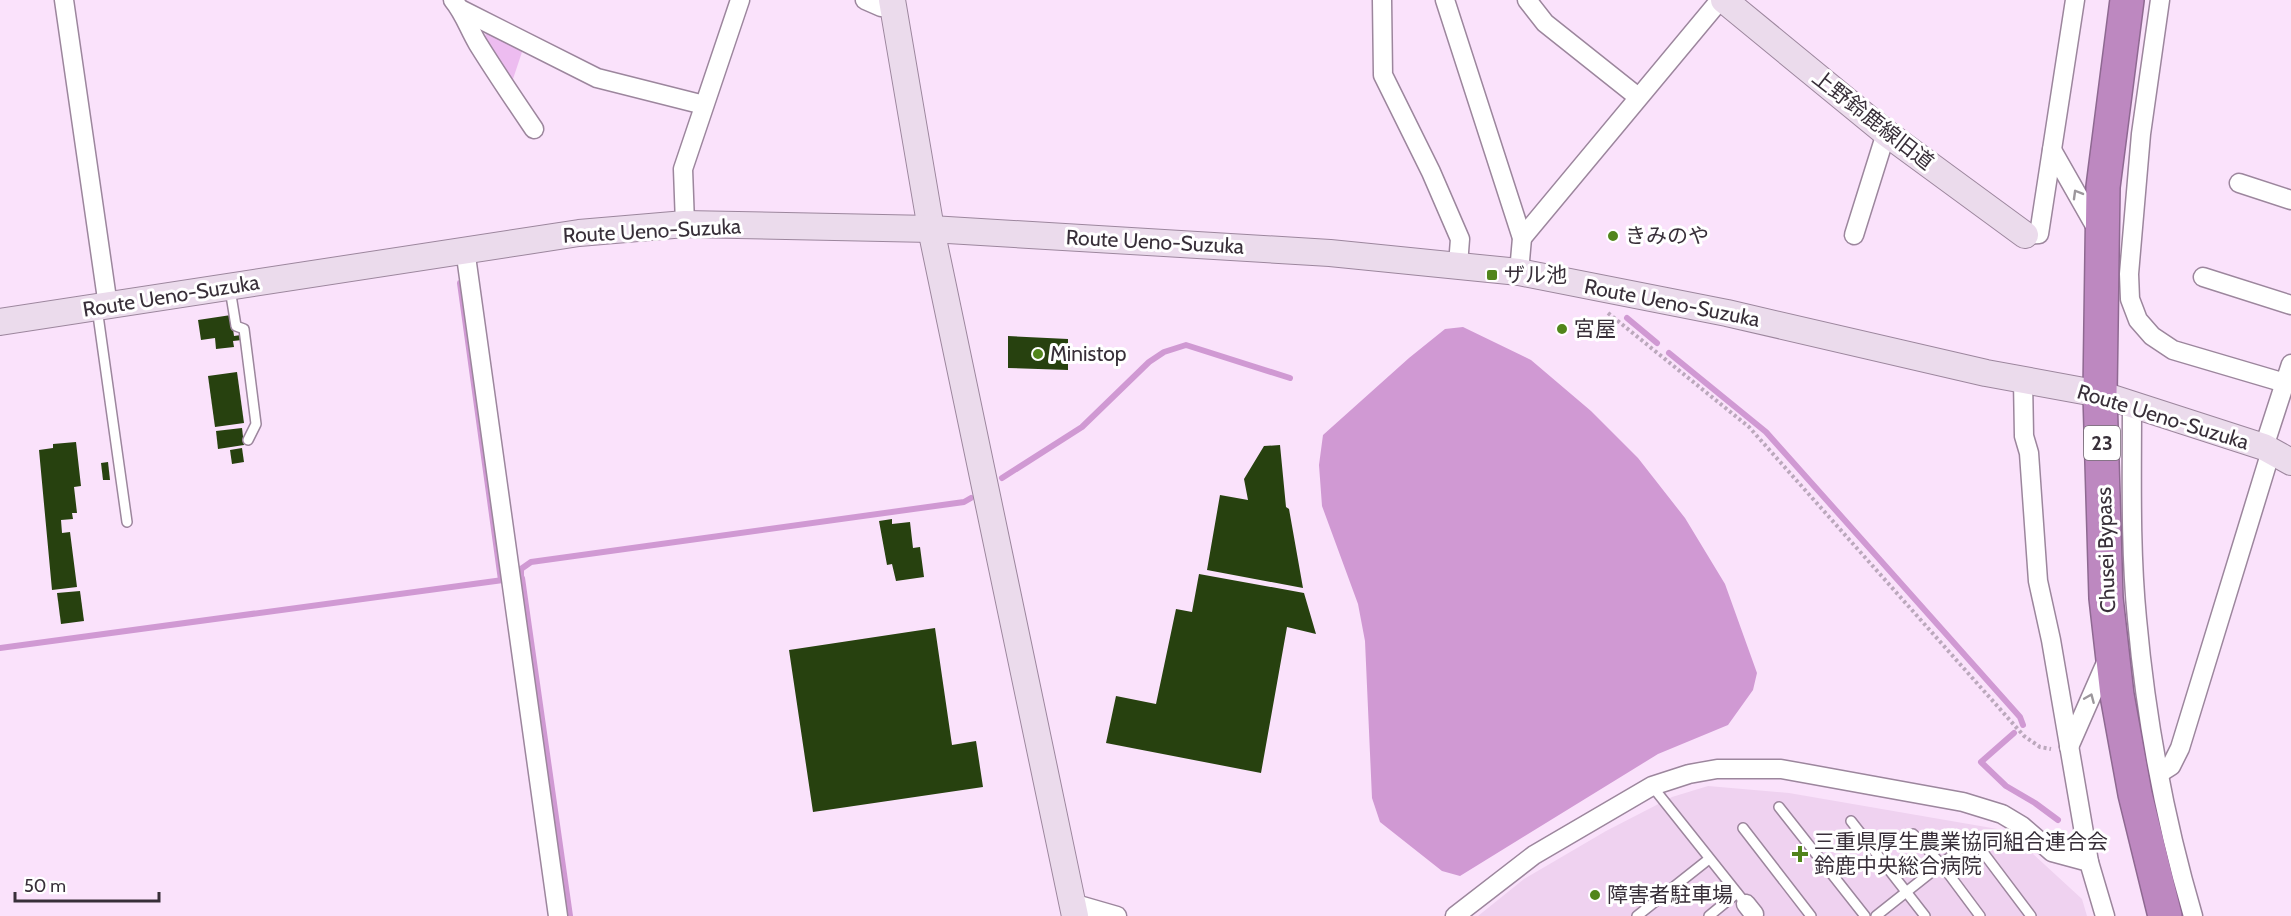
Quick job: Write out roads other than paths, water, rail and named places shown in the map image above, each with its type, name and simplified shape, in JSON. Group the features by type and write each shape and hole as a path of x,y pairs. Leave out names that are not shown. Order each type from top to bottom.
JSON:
{"highway":[{"name":"Chusei Bypass","path":"2127,0 2103,187 2100,394 2106,598 2134,794 2165,916"}],"main road":[{"name":"上野鈴鹿線旧道","path":"1722,0 1886,133 2025,235"},
{"path":"893,3 931,229 1073,910"},
{"name":"Route Ueno-Suzuka","path":"0,322 579,233 685,224 931,229 1330,253 1519,272 1727,312 2023,380 2100,394 2275,453"}],"street":[{"path":"64,0 102,306"},
{"path":"685,224 683,168 740,0"},
{"path":"865,0 881,6 893,3"},
{"path":"1382,0 1383,75 1431,171 1460,239 1458,265"},
{"path":"1444,0 1522,238 1519,272"},
{"path":"1527,0 1545,23 1638,97"},
{"path":"1522,238 1638,97 1722,0"},
{"path":"2025,235 2040,234 2074,0"},
{"path":"2160,0 2140,134 2129,274 2130,299 2138,320 2151,336 2173,350 2285,383"},
{"path":"457,5 597,78 704,105"},
{"path":"457,5 502,83 534,129"},
{"path":"1854,235 1886,133"},
{"path":"2052,150 2102,237"},
{"path":"2239,183 2291,200"},
{"path":"465,249 558,916"},
{"path":"2203,277 2291,306"},
{"path":"2160,773 2171,766 2180,748 2275,453 2285,383 2291,364"},
{"path":"2023,380 2024,436 2029,453 2038,581 2051,640 2089,862 2105,916"},
{"path":"2132,404 2132,513 2137,620 2160,773 2193,916"},
{"path":"2069,747 2112,649"},
{"path":"1455,916 1534,855 1652,786 1689,774 1717,769 1781,769 1983,808 2022,826 2052,852 2089,862"},
{"path":"1073,910 1117,916"}],"lane":[{"path":"230,286 236,326 244,329 256,424 248,440"},
{"path":"102,306 127,522"},
{"path":"1652,786 1748,907 1709,916"},
{"path":"1779,807 1865,916"},
{"path":"1851,821 1925,916"},
{"path":"1743,828 1811,916"},
{"path":"1913,834 1942,865 1980,916"},
{"path":"1876,916 1973,839 2031,916"},
{"path":"1637,916 1709,859"}],"waterway":[{"path":"460,283 501,580"},
{"path":"1627,318 1657,343"},
{"path":"1002,478 1082,427 1149,362 1164,352 1186,345 1290,378"},
{"path":"1669,353 1766,432 2020,717 2023,725"},
{"path":"521,578 521,569 531,562 964,502 971,498"},
{"path":"522,578 570,916"},
{"path":"0,648 503,580"},
{"path":"2014,733 1981,762 2006,786 2058,820"}],"place":[{"name":"きみのや","path":"1613,236"},
{"name":"ザル池","path":"1492,275"},
{"name":"宮屋","path":"1562,329"},
{"name":"Ministop","path":"1038,354"},
{"name":"三重県厚生農業協同組合連合会 鈴鹿中央総合病院","path":"1800,854"},
{"name":"障害者駐車場","path":"1595,895"}]}
